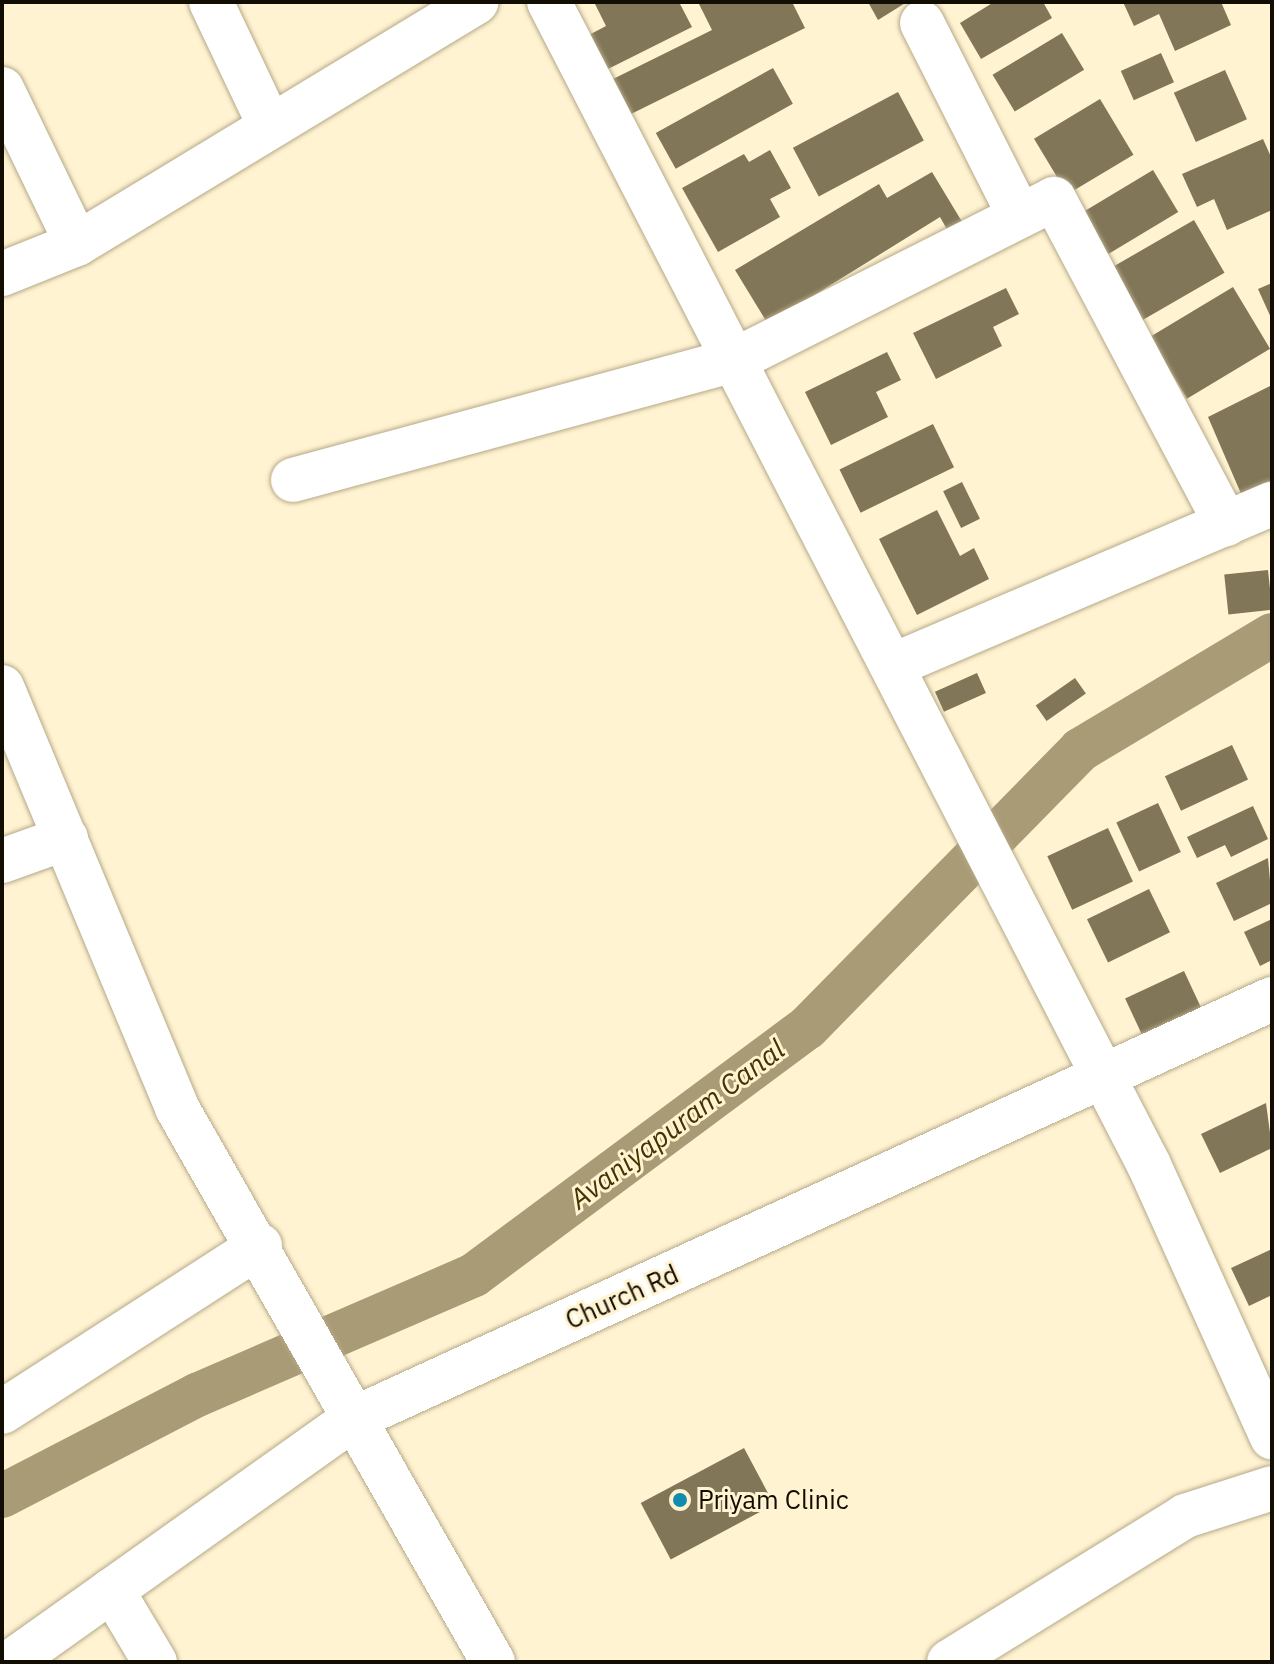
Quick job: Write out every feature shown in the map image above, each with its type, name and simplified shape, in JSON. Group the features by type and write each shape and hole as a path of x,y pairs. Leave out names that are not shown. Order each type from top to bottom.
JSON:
{"street":[{"path":"211,2 270,126"},
{"path":"2,274 77,244 476,2"},
{"path":"549,2 896,664 974,827 1104,1079 1272,1438"},
{"path":"922,23 1019,215"},
{"path":"2,89 77,244"},
{"path":"293,480 737,359 1054,199 1226,524"},
{"path":"896,664 1272,504"},
{"path":"2,687 177,1108 260,1246 322,1371 493,1662"},
{"path":"2,861 66,838"},
{"name":"Church Rd","path":"11,1662 351,1420 1104,1079 1272,999"},
{"path":"2,1412 260,1246"},
{"path":"949,1662 1185,1516 1272,1488"},
{"path":"112,1590 155,1662"}],"building":[{"path":"594,2 679,2 692,27 604,71 587,36 606,26"},
{"path":"698,2 792,2 805,28 629,115 611,80 712,30"},
{"path":"868,2 907,2 878,20"},
{"path":"994,2 1043,2 1052,18 981,59 960,23"},
{"path":"1123,2 1221,2 1231,25 1175,51 1159,14 1134,26"},
{"path":"1062,33 1084,70 1015,112 993,75"},
{"path":"1161,53 1174,82 1134,100 1121,71"},
{"path":"773,68 793,104 676,169 656,133"},
{"path":"1225,70 1247,119 1196,142 1174,93"},
{"path":"898,92 924,141 819,196 793,148"},
{"path":"1100,99 1133,155 1067,194 1034,139"},
{"path":"1263,139 1272,159 1272,210 1227,230 1214,199 1197,207 1182,174"},
{"path":"770,150 791,188 770,199 780,217 718,252 682,188 744,154 749,162"},
{"path":"1153,170 1178,212 1108,254 1083,212"},
{"path":"932,172 964,225 949,233 940,217 768,324 735,270 879,184 887,198"},
{"path":"1194,220 1224,273 1141,321 1111,268"},
{"path":"1272,283 1272,320 1258,289"},
{"path":"1233,287 1270,349 1187,399 1150,337"},
{"path":"1006,288 1019,314 993,327 1002,346 936,379 913,333"},
{"path":"887,352 901,380 876,392 888,417 831,445 805,392"},
{"path":"1272,385 1272,481 1242,496 1208,417"},
{"path":"933,424 954,467 861,513 840,470"},
{"path":"962,482 980,519 961,528 943,491"},
{"path":"937,510 960,556 974,548 989,579 917,615 879,539"},
{"path":"1268,570 1272,610 1228,614 1224,575"},
{"path":"977,673 986,693 944,712 935,692"},
{"path":"1075,678 1086,694 1047,721 1036,706"},
{"path":"1232,745 1248,779 1181,811 1165,776"},
{"path":"1158,803 1181,852 1139,871 1116,822"},
{"path":"1253,806 1268,839 1231,857 1225,845 1197,858 1187,837"},
{"path":"1108,828 1133,881 1072,910 1047,856"},
{"path":"1268,858 1272,903 1234,921 1216,883"},
{"path":"1149,889 1170,932 1108,962 1087,919"},
{"path":"1272,919 1272,960 1260,966 1244,932"},
{"path":"1184,971 1210,1026 1151,1054 1125,998"},
{"path":"1266,1103 1272,1148 1220,1173 1201,1134"},
{"path":"1272,1249 1272,1295 1249,1306 1231,1268"},
{"path":"744,1448 774,1505 671,1559 641,1503"}],"waterway":[{"name":"Avaniyapuram Canal","path":"2,1496 197,1395 474,1275 807,1028 1080,750 1272,635"}],"place":[{"name":"Priyam Clinic","path":"680,1500"}]}
